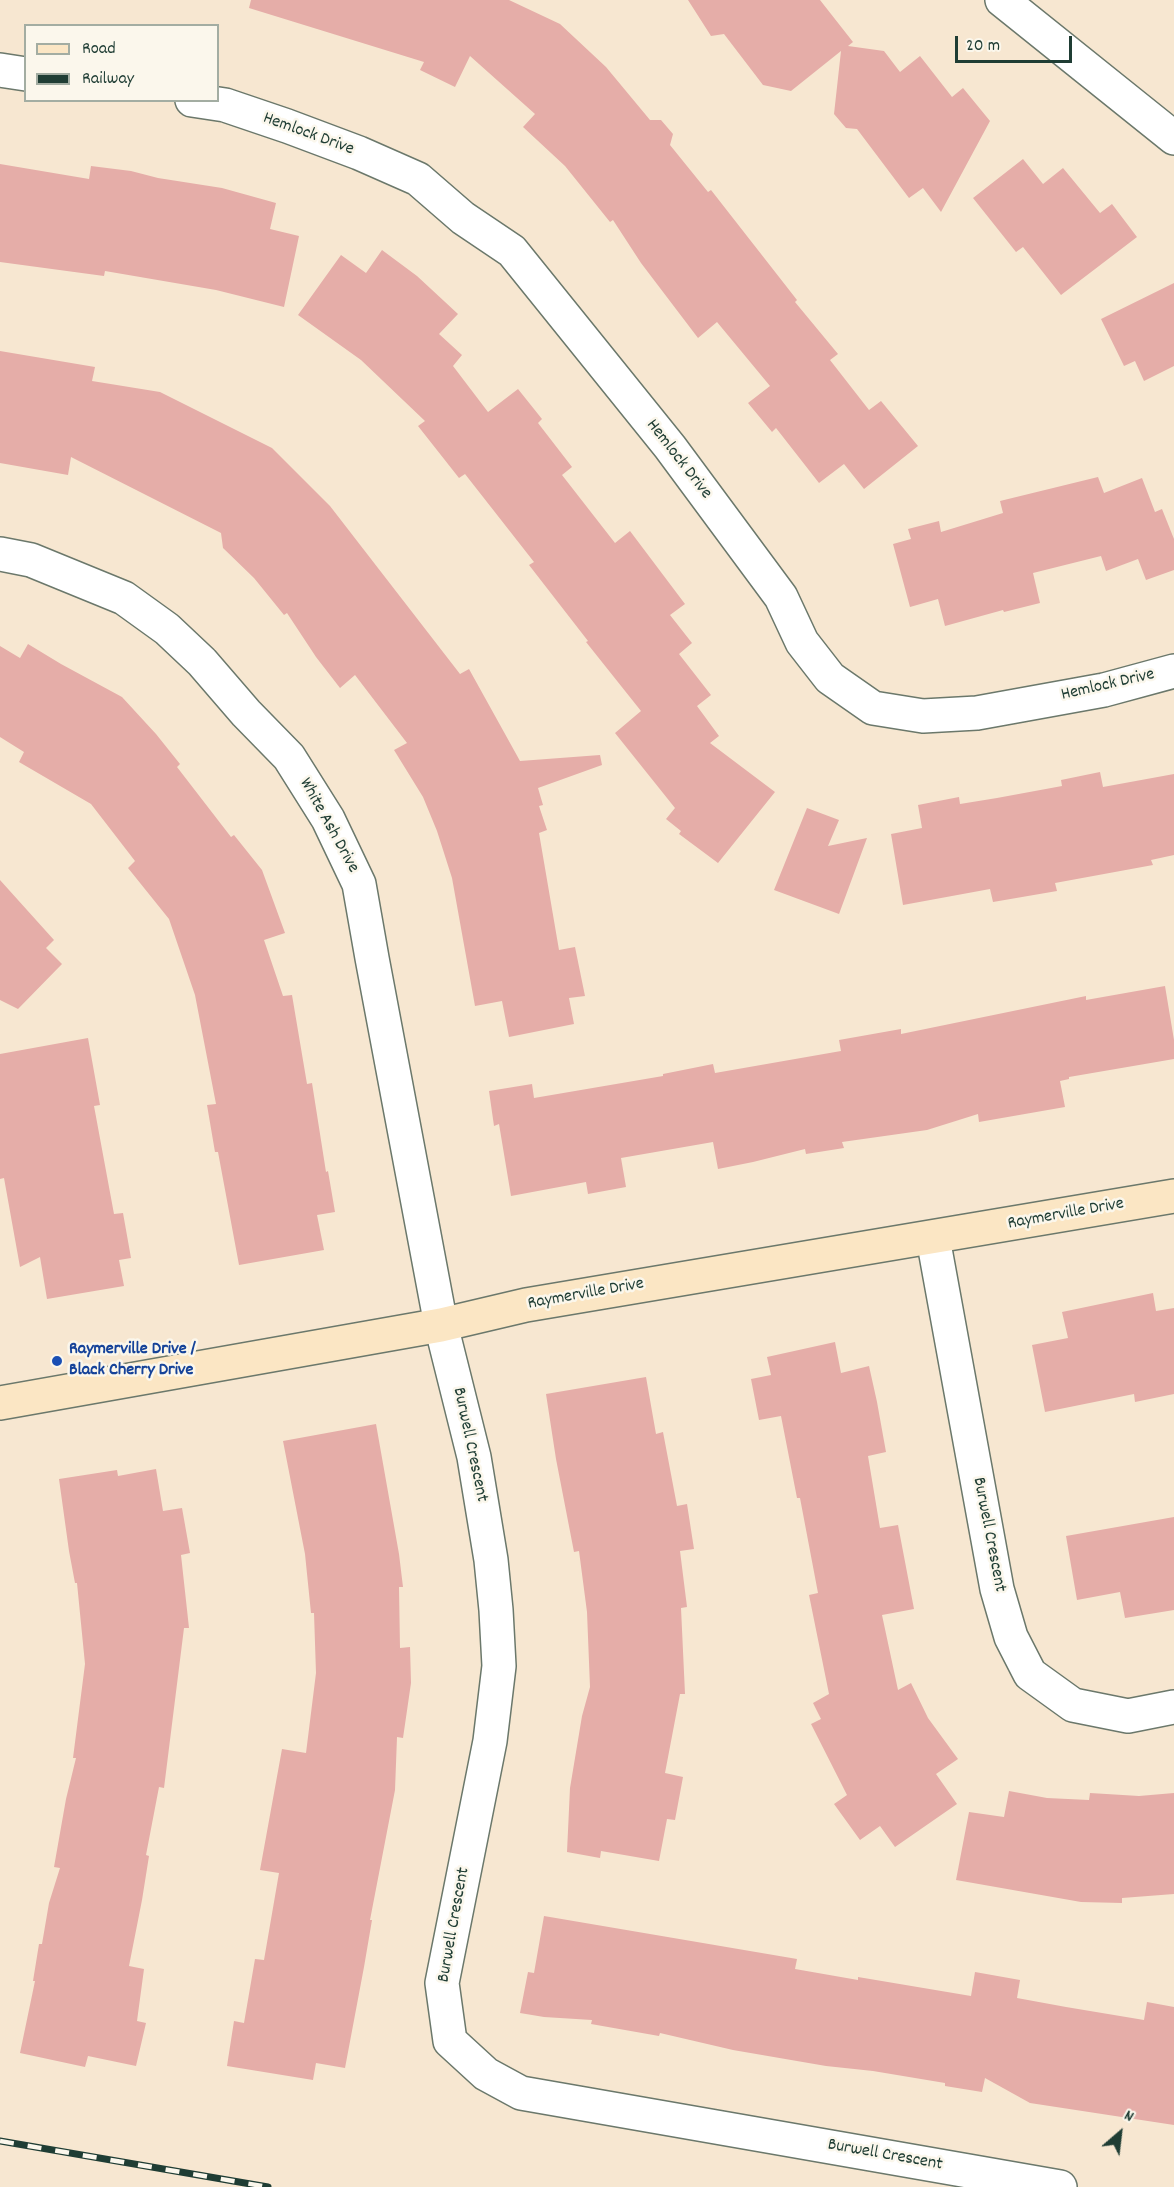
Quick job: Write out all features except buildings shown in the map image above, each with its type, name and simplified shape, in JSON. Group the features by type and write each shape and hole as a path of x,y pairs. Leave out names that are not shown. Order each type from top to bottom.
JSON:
{"street":[{"path":"1002,0 1174,138"},
{"path":"0,70 24,74"},
{"name":"Hemlock Drive","path":"205,102 225,105 287,126 418,179 463,218 512,251 691,475 782,597 802,642 830,678 873,708 923,716 977,713 1104,690 1174,670"},
{"name":"White Ash Drive","path":"0,554 31,560 124,598 167,629 202,662 246,713 289,757 328,819 359,884 441,1325"},
{"name":"Raymerville Drive","path":"0,1403 441,1325 526,1305 1174,1196"},
{"name":"Burwell Crescent","path":"933,1238 997,1589 1011,1637 1030,1674 1073,1705 1128,1716 1174,1707"},
{"name":"Burwell Crescent","path":"441,1325 474,1457 491,1560 499,1666 490,1741 442,1983 450,2041 486,2074 521,2093 1060,2187"}],"railway":[{"path":"0,2141 268,2187"}],"place":[{"name":"Raymerville Drive / Black Cherry Drive","path":"57,1361"}]}
